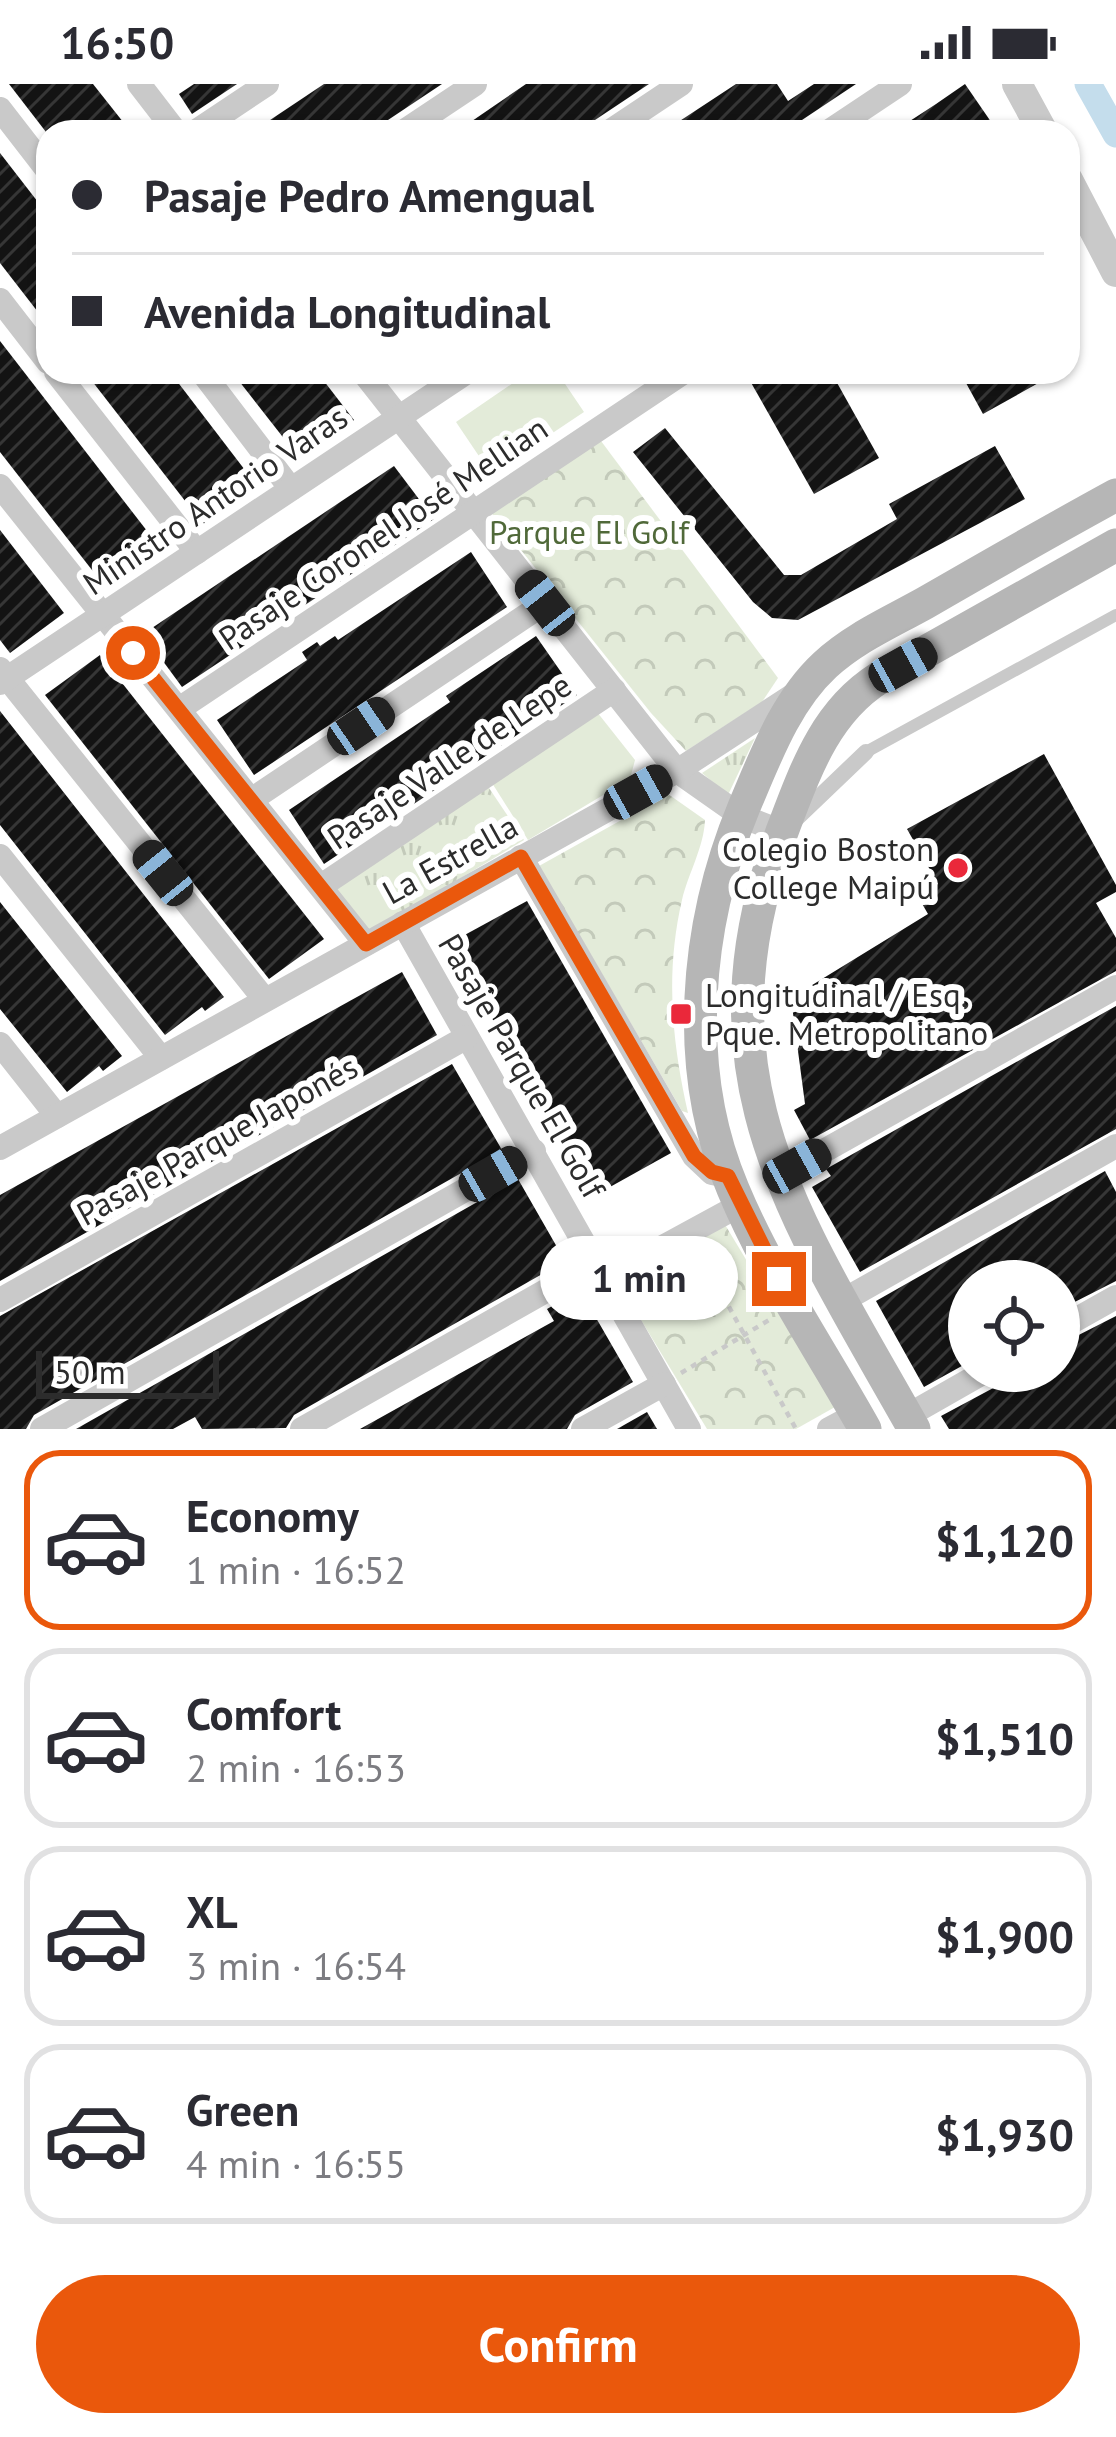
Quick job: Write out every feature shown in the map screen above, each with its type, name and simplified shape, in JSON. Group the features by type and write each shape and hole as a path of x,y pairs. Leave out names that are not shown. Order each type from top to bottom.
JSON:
{"main road":[{"path":"850,1424 795,1305 734,1191 707,1093 700,1013 708,929 740,816 802,691 831,659 1116,494"},
{"path":"910,1423 799,1223 761,1120 746,1015 752,935 782,832 819,743 857,694 1116,545"}],"street":[{"path":"140,84 167,120"},
{"path":"213,120 267,84"},
{"path":"421,120 475,84"},
{"path":"627,120 681,84"},
{"path":"846,120 900,84"},
{"path":"1017,84 1036,120"},
{"path":"0,109 36,156"},
{"path":"1080,203 1116,272"},
{"path":"0,300 36,346"},
{"path":"65,384 196,552"},
{"path":"211,384 291,489"},
{"path":"373,384 677,771 740,816 782,832 866,752"},
{"name":"Ministro Antorio Varas","path":"2,676 449,384"},
{"name":"Pasaje Coronel José Mellian","path":"179,709 667,384"},
{"path":"0,486 366,944"},
{"path":"251,800 545,603"},
{"path":"2,676 265,1000"},
{"name":"Pasaje Valle de Lepe","path":"321,886 614,690"},
{"name":"La Estrella","path":"0,1148 677,771 802,691"},
{"path":"0,856 161,1058"},
{"path":"302,1429 600,1271 689,1233 734,1191 694,1156 521,857"},
{"name":"Pasaje Parque El Golf","path":"403,923 689,1429"},
{"path":"781,1180 797,1166 1116,987"},
{"name":"Pasaje Parque Japonés","path":"0,1300 467,1037"},
{"path":"0,1044 58,1116"},
{"path":"842,1301 1114,1150"},
{"path":"42,1429 534,1151"},
{"path":"1080,1317 1116,1297"},
{"path":"583,1429 664,1384"},
{"path":"910,1423 955,1392"}],"lane":[{"path":"866,752 1116,615"}],"path":[{"path":"689,1233 796,1429"},
{"path":"664,1384 795,1305"}],"green space":[{"path":"511,384 565,384 584,412 491,474 456,422"},
{"name":"Parque El Golf","path":"601,441 778,678 762,702 686,751 489,510"},
{"path":"597,712 635,760 630,779 528,840 492,783"},
{"path":"755,738 728,795 702,773"},
{"path":"487,785 524,840 369,933 332,887"},
{"path":"668,794 705,820 682,900 672,981 688,1113 682,1111 539,866"},
{"path":"724,1223 835,1407 796,1429 707,1429 618,1282"}],"building":[{"path":"9,84 93,84 122,120 37,120"},
{"path":"194,84 237,84 192,114 179,94"},
{"path":"324,84 442,84 388,120 270,120"},
{"path":"526,84 649,84 595,120 474,120"},
{"path":"736,84 777,84 788,101 814,84 856,84 802,120 681,120"},
{"path":"965,84 990,120 911,120"},
{"path":"0,153 36,200 36,310 0,263"},
{"path":"0,341 161,549 106,588 0,452"},
{"path":"94,384 179,384 258,487 203,524"},
{"path":"241,384 326,384 354,420 300,459"},
{"path":"752,384 838,384 879,458 814,494"},
{"path":"967,384 1037,384 983,414"},
{"path":"665,428 784,575 801,575 897,519 889,504 995,446 1025,499 798,620 772,618 753,602 633,452"},
{"path":"394,466 434,519 182,687 143,634"},
{"path":"0,530 64,613 10,653 0,640"},
{"path":"471,552 507,607 254,775 217,720 307,660 302,652 317,642 320,646 335,636 338,640"},
{"path":"536,636 577,695 324,864 289,810 450,702 446,696"},
{"path":"100,655 324,939 269,979 45,695"},
{"path":"0,711 224,997 165,1035 0,825"},
{"path":"1044,754 1116,885 1116,892 1096,903 1116,938 1116,971 810,1140 794,1110 805,1104 791,998 928,914 917,895 938,884 907,829"},
{"path":"527,901 671,1153 592,1197 450,943"},
{"path":"0,902 122,1056 103,1071 99,1066 67,1092 0,1009"},
{"path":"402,972 437,1035 0,1281 0,1195"},
{"path":"1116,1006 1116,1129 860,1272 812,1187 831,1176 826,1169"},
{"path":"452,1064 502,1150 34,1415 26,1429 0,1429 0,1316"},
{"path":"1105,1171 1116,1192 1116,1281 1080,1299 1080,1260 948,1260"},
{"path":"518,1179 565,1261 294,1415 286,1428 202,1429 195,1417 173,1429 76,1429"},
{"path":"948,1260 948,1374 924,1387 876,1301"},
{"path":"580,1290 633,1382 575,1415 567,1429 360,1429 554,1321 547,1309"},
{"path":"1116,1316 1116,1429 949,1429 941,1416 986,1392 1080,1392 1080,1334"},
{"path":"647,1412 657,1429 617,1429"}],"waterway":[{"path":"1088,84 1116,134"}],"place":[{"name":"Colegio Boston College Maipú","path":"958,868"},
{"name":"Longitudinal / Esq. Pque. Metropolitano","path":"681,1014"}],"route":[{"path":"133,653 366,944 521,857 694,1156 712,1172 728,1176 779,1279"}]}
